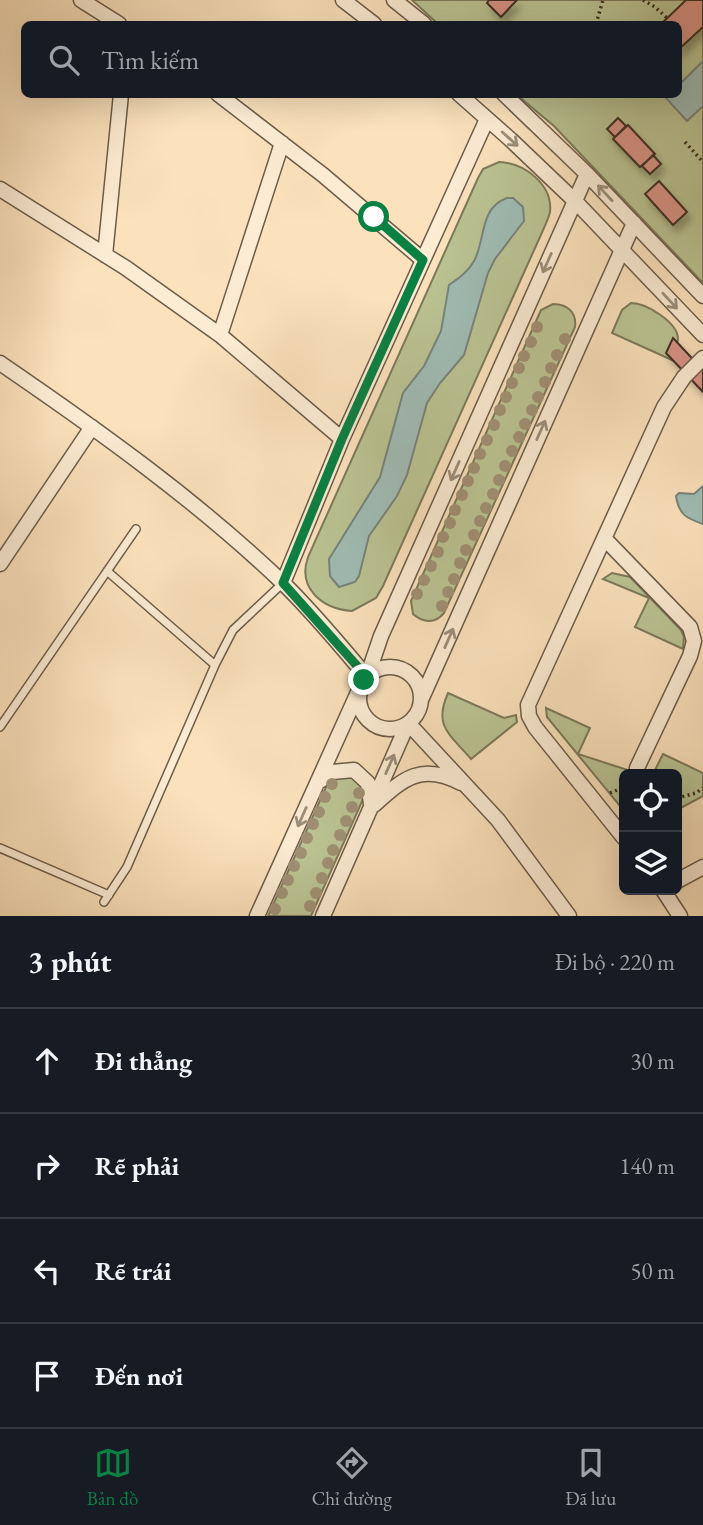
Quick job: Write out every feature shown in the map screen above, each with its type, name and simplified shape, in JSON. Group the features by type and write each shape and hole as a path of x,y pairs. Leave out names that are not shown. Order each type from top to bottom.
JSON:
{"street":[{"path":"81,0 114,21"},
{"path":"343,0 370,21"},
{"path":"394,0 420,21"},
{"path":"105,255 121,98"},
{"path":"223,98 323,175 423,260"},
{"path":"463,98 575,201 703,335"},
{"path":"508,98 587,174 703,296"},
{"path":"283,583 342,439 486,119"},
{"path":"220,335 282,143"},
{"path":"257,916 364,683 387,624 587,174"},
{"path":"0,189 105,255 220,335 342,439"},
{"path":"323,916 408,723 417,712 634,223"},
{"path":"619,832 535,727 528,711 530,700 664,407 684,377 703,358"},
{"path":"0,363 92,427 191,504 283,583 364,683"},
{"path":"0,564 92,427"},
{"path":"604,538 690,627 694,641 690,656 637,768"},
{"path":"408,723 391,729 370,722 360,706 364,683 377,670 386,667 402,670 415,680 421,692 421,700"},
{"path":"408,723 498,820 569,916"},
{"path":"317,784 332,772 354,771 369,783 371,808"},
{"path":"371,808 404,780 421,773 439,774 470,788"},
{"path":"682,878 703,867"},
{"path":"666,895 680,916"}],"lane":[{"path":"0,727 136,529"},
{"path":"107,571 215,665"},
{"path":"0,848 106,899 127,867 215,665 233,630 283,583"}],"path":[{"path":"597,21 603,0"},
{"path":"643,0 667,19"},
{"path":"685,142 703,162"},
{"path":"682,797 703,788"},
{"path":"610,793 619,789"}],"green space":[{"path":"412,0 703,0 703,283 554,126 521,98 682,98 682,21 435,21"},
{"path":"499,162 518,166 542,184 550,202 548,218 383,586 376,598 352,611 331,606 309,588 306,579 308,557 478,178 483,169"},
{"path":"631,303 652,310 672,326 678,338 672,360 612,333 622,310"},
{"path":"553,304 563,305 573,313 575,327 444,613 433,621 421,619 413,614 411,601 541,310"},
{"path":"612,573 630,577 681,630 684,637 683,649 635,627 649,598 603,579"},
{"path":"448,693 504,718 516,715 517,722 471,759 443,722 442,714"},
{"path":"546,708 590,728 578,754 624,769 619,769 619,805 547,717"},
{"path":"663,754 703,773 703,796 682,807 682,769 656,769"},
{"path":"351,775 361,783 364,797 311,916 268,916 327,785 332,779"}],"water":[{"path":"703,61 703,106 687,121 666,98 682,98 682,82"},
{"path":"513,198 523,207 524,221 495,259 488,273 464,355 427,403 407,475 397,496 369,536 359,576 355,582 339,587 330,576 329,559 380,477 403,393 424,366 441,331 449,285 472,265 487,217 498,203"},
{"path":"703,486 703,524 684,515 676,496 679,493 694,494"}],"building":[{"path":"489,0 517,0 501,17 487,3"},
{"path":"686,0 703,0 703,27 682,46 682,21 664,21"},
{"path":"618,118 626,126 615,137 607,129"},
{"path":"628,125 655,154 640,167 613,139"},
{"path":"653,155 661,164 650,174 642,166"},
{"path":"659,181 687,212 673,225 645,194"},
{"path":"673,338 703,370 703,392 666,353"}],"route":[{"path":"364,680 367,677 283,583 342,439 423,260 374,217"}]}
